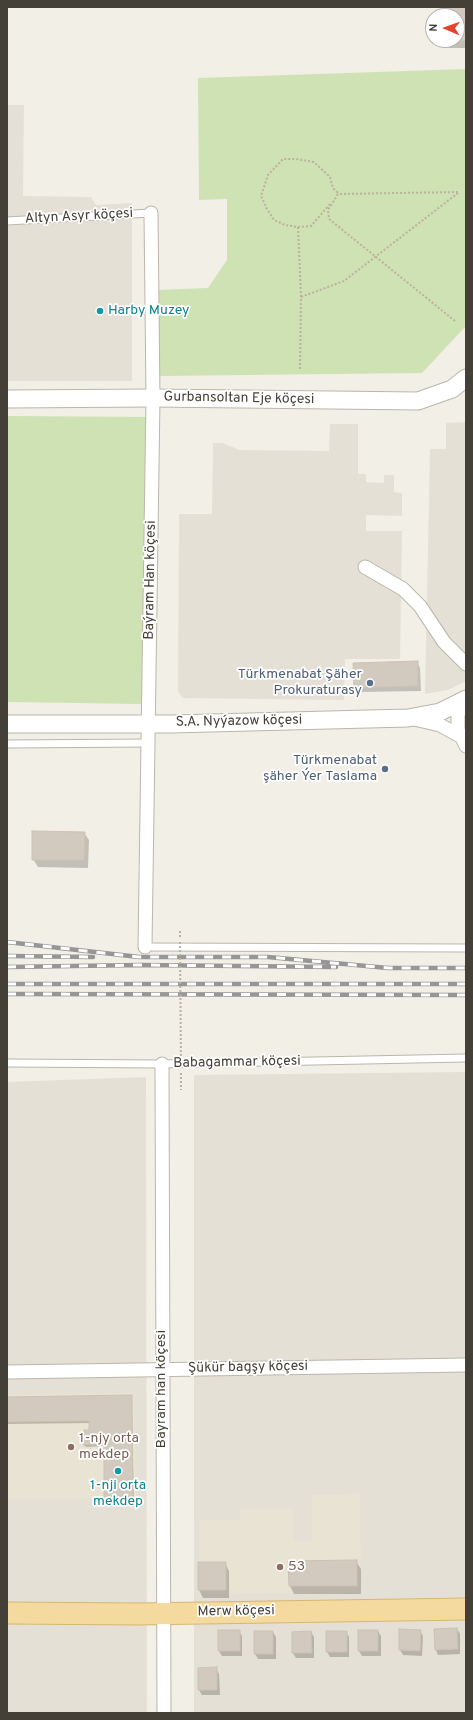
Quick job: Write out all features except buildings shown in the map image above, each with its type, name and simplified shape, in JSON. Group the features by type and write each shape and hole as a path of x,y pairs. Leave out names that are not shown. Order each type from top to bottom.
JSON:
{"main road":[{"name":"Merw köçesi","path":"7,1613 164,1613 466,1609"}],"street":[{"name":"Baýram Han köçesi","path":"145,947 153,398 151,213"},
{"name":"Gurbansoltan Eje köçesi","path":"7,399 153,398 418,401 452,389 466,378"},
{"path":"365,567 404,589 420,606 444,642 466,664"},
{"name":"S.A. Nyýazow köçesi","path":"7,724 408,718 440,712 464,700"},
{"path":"463,741 457,720 464,700"},
{"path":"408,718 440,725 463,741"},
{"name":"Bayram han köçesi","path":"162,1064 164,1713"},
{"name":"Şükür bagşy köçesi","path":"7,1372 466,1365"}],"lane":[{"name":"Altyn Asyr köçesi","path":"7,221 151,213"},
{"path":"7,744 149,743"},
{"path":"145,947 466,948"},
{"name":"Babagammar köçesi","path":"7,1064 162,1064 466,1058"}],"path":[{"path":"296,158 314,162 330,177 333,188 338,194 322,216 311,226 298,227 284,225 274,220 261,196 268,175 283,159 296,158"},
{"path":"301,297 344,281 459,192 338,194"},
{"path":"338,194 328,210 329,219 455,322"},
{"path":"298,227 301,297 300,369"},
{"path":"180,942 181,1090"}],"shaded area":[{"path":"7,105 24,105 23,196 91,197 96,205 132,203 132,381 7,381"},
{"path":"466,422 466,681 448,690 425,694 430,449 446,449 446,423"},
{"path":"330,424 358,424 358,474 366,474 366,482 384,483 384,475 394,475 394,492 402,493 402,516 366,515 366,531 402,531 400,659 345,659 344,700 183,698 178,692 179,514 212,514 213,443 222,443 240,450 329,451"},
{"path":"466,1072 466,1713 194,1713 194,1075"},
{"path":"146,1077 147,1713 7,1713 7,1082"},
{"name":"1-njy orta mekdep","path":"134,1393 136,1498 7,1499 7,1395"},
{"name":"53","path":"360,1494 361,1593 199,1594 199,1520 240,1520 240,1509 293,1509 293,1541 312,1542 312,1495"}],"green space":[{"path":"466,69 466,326 422,373 158,376 158,290 208,288 227,260 227,199 199,200 198,78"},
{"path":"7,416 147,417 144,704 7,702"}],"railway":[{"path":"7,942 139,957 268,957 388,968 466,968"},
{"path":"7,956 93,957"},
{"path":"7,967 140,965 336,967"},
{"path":"7,984 466,984"},
{"path":"7,994 466,995"}],"place":[{"name":"Harby Muzey","path":"100,311"},
{"name":"Türkmenabat Şäher Prokuraturasy","path":"370,683"},
{"name":"Türkmenabat şäher Ýer Taslama","path":"385,769"},
{"name":"1-njy orta mekdep","path":"71,1447"},
{"name":"1-nji orta mekdep","path":"118,1471"},
{"name":"53","path":"280,1567"}]}
